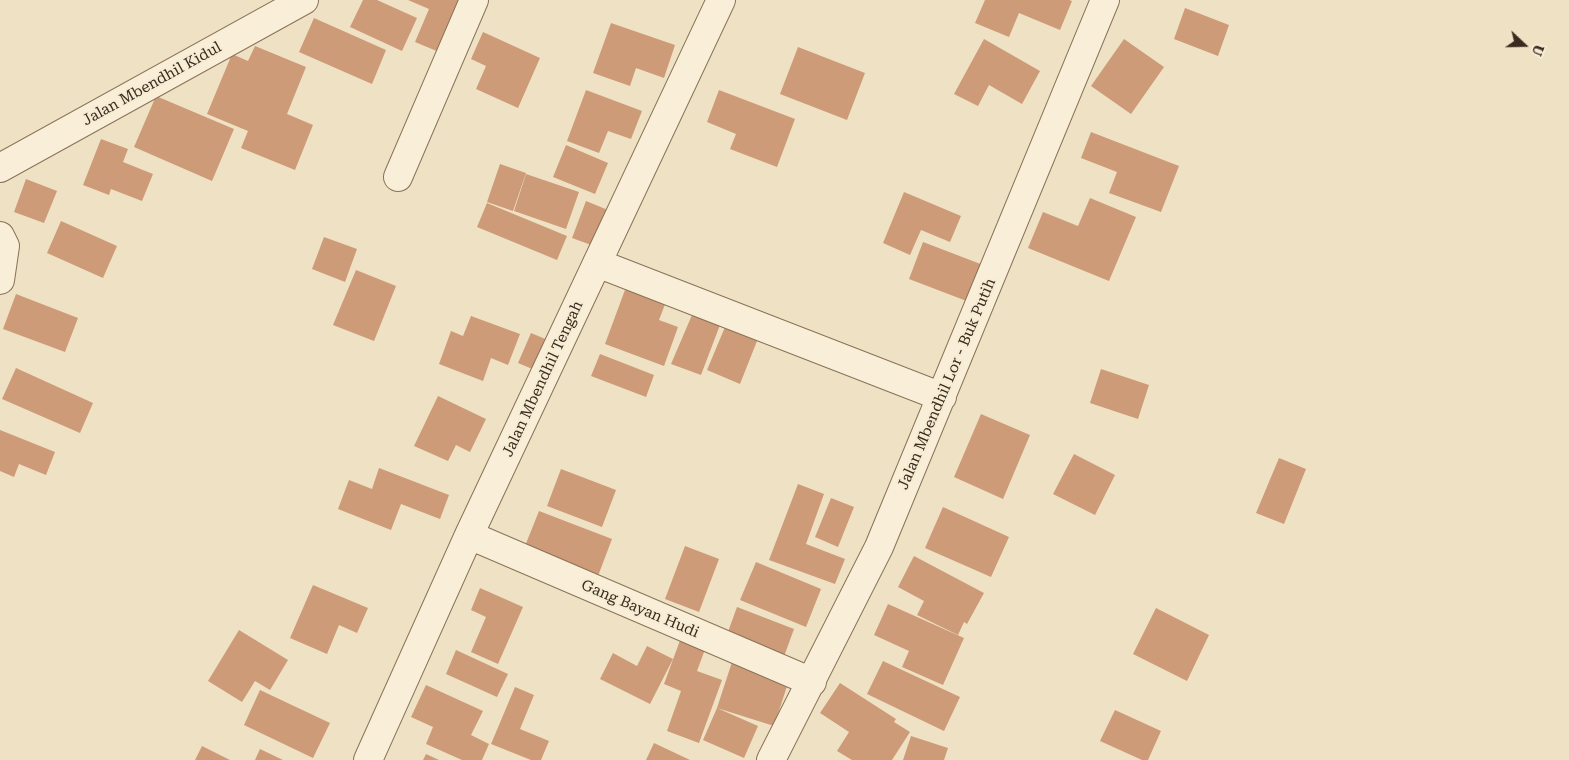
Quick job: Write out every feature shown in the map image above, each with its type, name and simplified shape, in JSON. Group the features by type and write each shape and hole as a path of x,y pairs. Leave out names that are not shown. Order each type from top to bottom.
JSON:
{"street":[{"name":"Jalan Mbendhil Kidul","path":"0,168 304,0"},
{"path":"398,177 474,0"},
{"name":"Jalan Mbendhil Tengah","path":"368,760 469,536 721,0"},
{"name":"Jalan Mbendhil Lor - Buk Putih","path":"772,760 880,547 1105,0"},
{"path":"0,236 5,246 0,280"},
{"path":"597,263 942,397"},
{"name":"Gang Bayan Hudi","path":"469,536 812,682"}],"building":[{"path":"363,0 377,0 417,18 402,51 350,27"},
{"path":"408,0 461,0 439,52 415,42 429,9"},
{"path":"985,0 1072,1 1060,30 1019,13 1009,37 975,23"},
{"path":"1185,8 1229,25 1218,56 1174,39"},
{"path":"314,18 386,50 372,84 299,52"},
{"path":"611,23 675,45 664,78 636,68 630,86 593,73"},
{"path":"483,32 540,58 518,108 476,89 486,66 471,59"},
{"path":"984,39 1040,71 1022,104 989,85 978,106 954,94"},
{"path":"1124,39 1164,67 1131,114 1091,86"},
{"path":"255,46 306,67 287,114 313,125 295,170 241,148 248,131 207,114 232,54 248,61"},
{"path":"798,47 865,73 847,120 780,94"},
{"path":"586,90 642,111 631,139 608,131 599,153 567,141"},
{"path":"719,90 795,119 777,167 730,149 736,134 707,122"},
{"path":"156,96 234,129 212,181 134,147"},
{"path":"1091,132 1179,166 1161,212 1109,193 1117,172 1081,158"},
{"path":"101,139 128,149 123,162 153,174 142,201 111,189 109,195 83,185"},
{"path":"566,145 608,163 595,194 553,177"},
{"path":"500,164 526,173 513,211 487,202"},
{"path":"526,174 579,192 566,229 514,211"},
{"path":"26,179 57,191 44,223 14,212"},
{"path":"904,192 961,216 950,242 921,230 910,255 883,243"},
{"path":"1090,198 1136,217 1109,281 1028,248 1043,212 1078,226"},
{"path":"586,201 608,210 594,246 572,238"},
{"path":"487,203 567,236 557,260 477,227"},
{"path":"61,221 117,246 103,278 47,253"},
{"path":"324,237 357,249 345,282 312,269"},
{"path":"923,242 991,268 977,305 909,279"},
{"path":"356,270 396,286 374,341 333,325"},
{"path":"629,279 669,294 659,320 678,327 664,366 605,344"},
{"path":"16,294 78,318 65,352 3,329"},
{"path":"692,315 720,325 701,375 671,364"},
{"path":"471,316 520,334 508,365 491,358 483,381 439,364 451,331 463,336"},
{"path":"725,327 757,341 740,384 707,370"},
{"path":"531,333 555,343 542,373 518,363"},
{"path":"600,354 654,375 646,397 591,376"},
{"path":"16,368 93,403 80,433 2,399"},
{"path":"1101,369 1149,385 1138,419 1090,403"},
{"path":"438,396 486,419 470,452 456,445 448,461 414,446"},
{"path":"981,414 1030,435 1003,499 954,477"},
{"path":"0,430 55,452 46,475 19,464 14,477 0,471"},
{"path":"1074,454 1115,475 1095,515 1053,494"},
{"path":"1279,458 1306,469 1284,524 1256,513"},
{"path":"379,468 449,495 440,519 401,504 391,530 338,509 349,480 372,489"},
{"path":"561,469 616,490 602,527 547,506"},
{"path":"798,484 824,494 806,544 845,559 835,584 769,560"},
{"path":"831,498 854,507 838,547 815,537"},
{"path":"943,507 1009,537 991,577 925,548"},
{"path":"539,511 612,539 595,584 521,556"},
{"path":"685,546 719,559 699,612 665,599"},
{"path":"914,556 984,593 967,624 964,622 958,635 917,615 924,601 898,587"},
{"path":"756,562 821,589 806,627 740,600"},
{"path":"313,585 368,608 357,633 339,625 327,654 290,638"},
{"path":"480,588 523,607 498,664 471,652 486,617 471,610"},
{"path":"888,604 964,638 943,685 902,667 909,651 874,635"},
{"path":"737,607 794,629 782,662 725,640"},
{"path":"1156,608 1209,635 1187,681 1133,654"},
{"path":"239,630 288,660 270,690 255,681 242,702 208,681"},
{"path":"682,635 707,644 697,671 722,680 699,743 667,731 681,691 664,684"},
{"path":"647,646 673,659 650,704 600,679 613,653 637,666"},
{"path":"456,650 508,674 497,697 446,674"},
{"path":"733,659 790,677 774,726 717,708"},
{"path":"883,661 960,697 944,731 867,694"},
{"path":"840,683 896,719 894,722 910,732 892,760 852,760 837,751 849,732 820,713"},
{"path":"426,685 483,711 471,735 489,744 482,760 462,760 426,744 433,727 411,717"},
{"path":"515,687 534,695 520,729 549,741 541,760 531,760 491,744"},
{"path":"260,690 330,723 313,758 244,725"},
{"path":"717,708 758,726 744,758 703,740"},
{"path":"1115,710 1161,731 1148,760 1142,760 1100,741"},
{"path":"911,736 948,748 944,760 903,760"},
{"path":"654,743 690,760 646,760"},
{"path":"202,746 230,760 195,760"},
{"path":"260,749 283,760 255,760"},
{"path":"426,754 439,760 423,760"}]}
